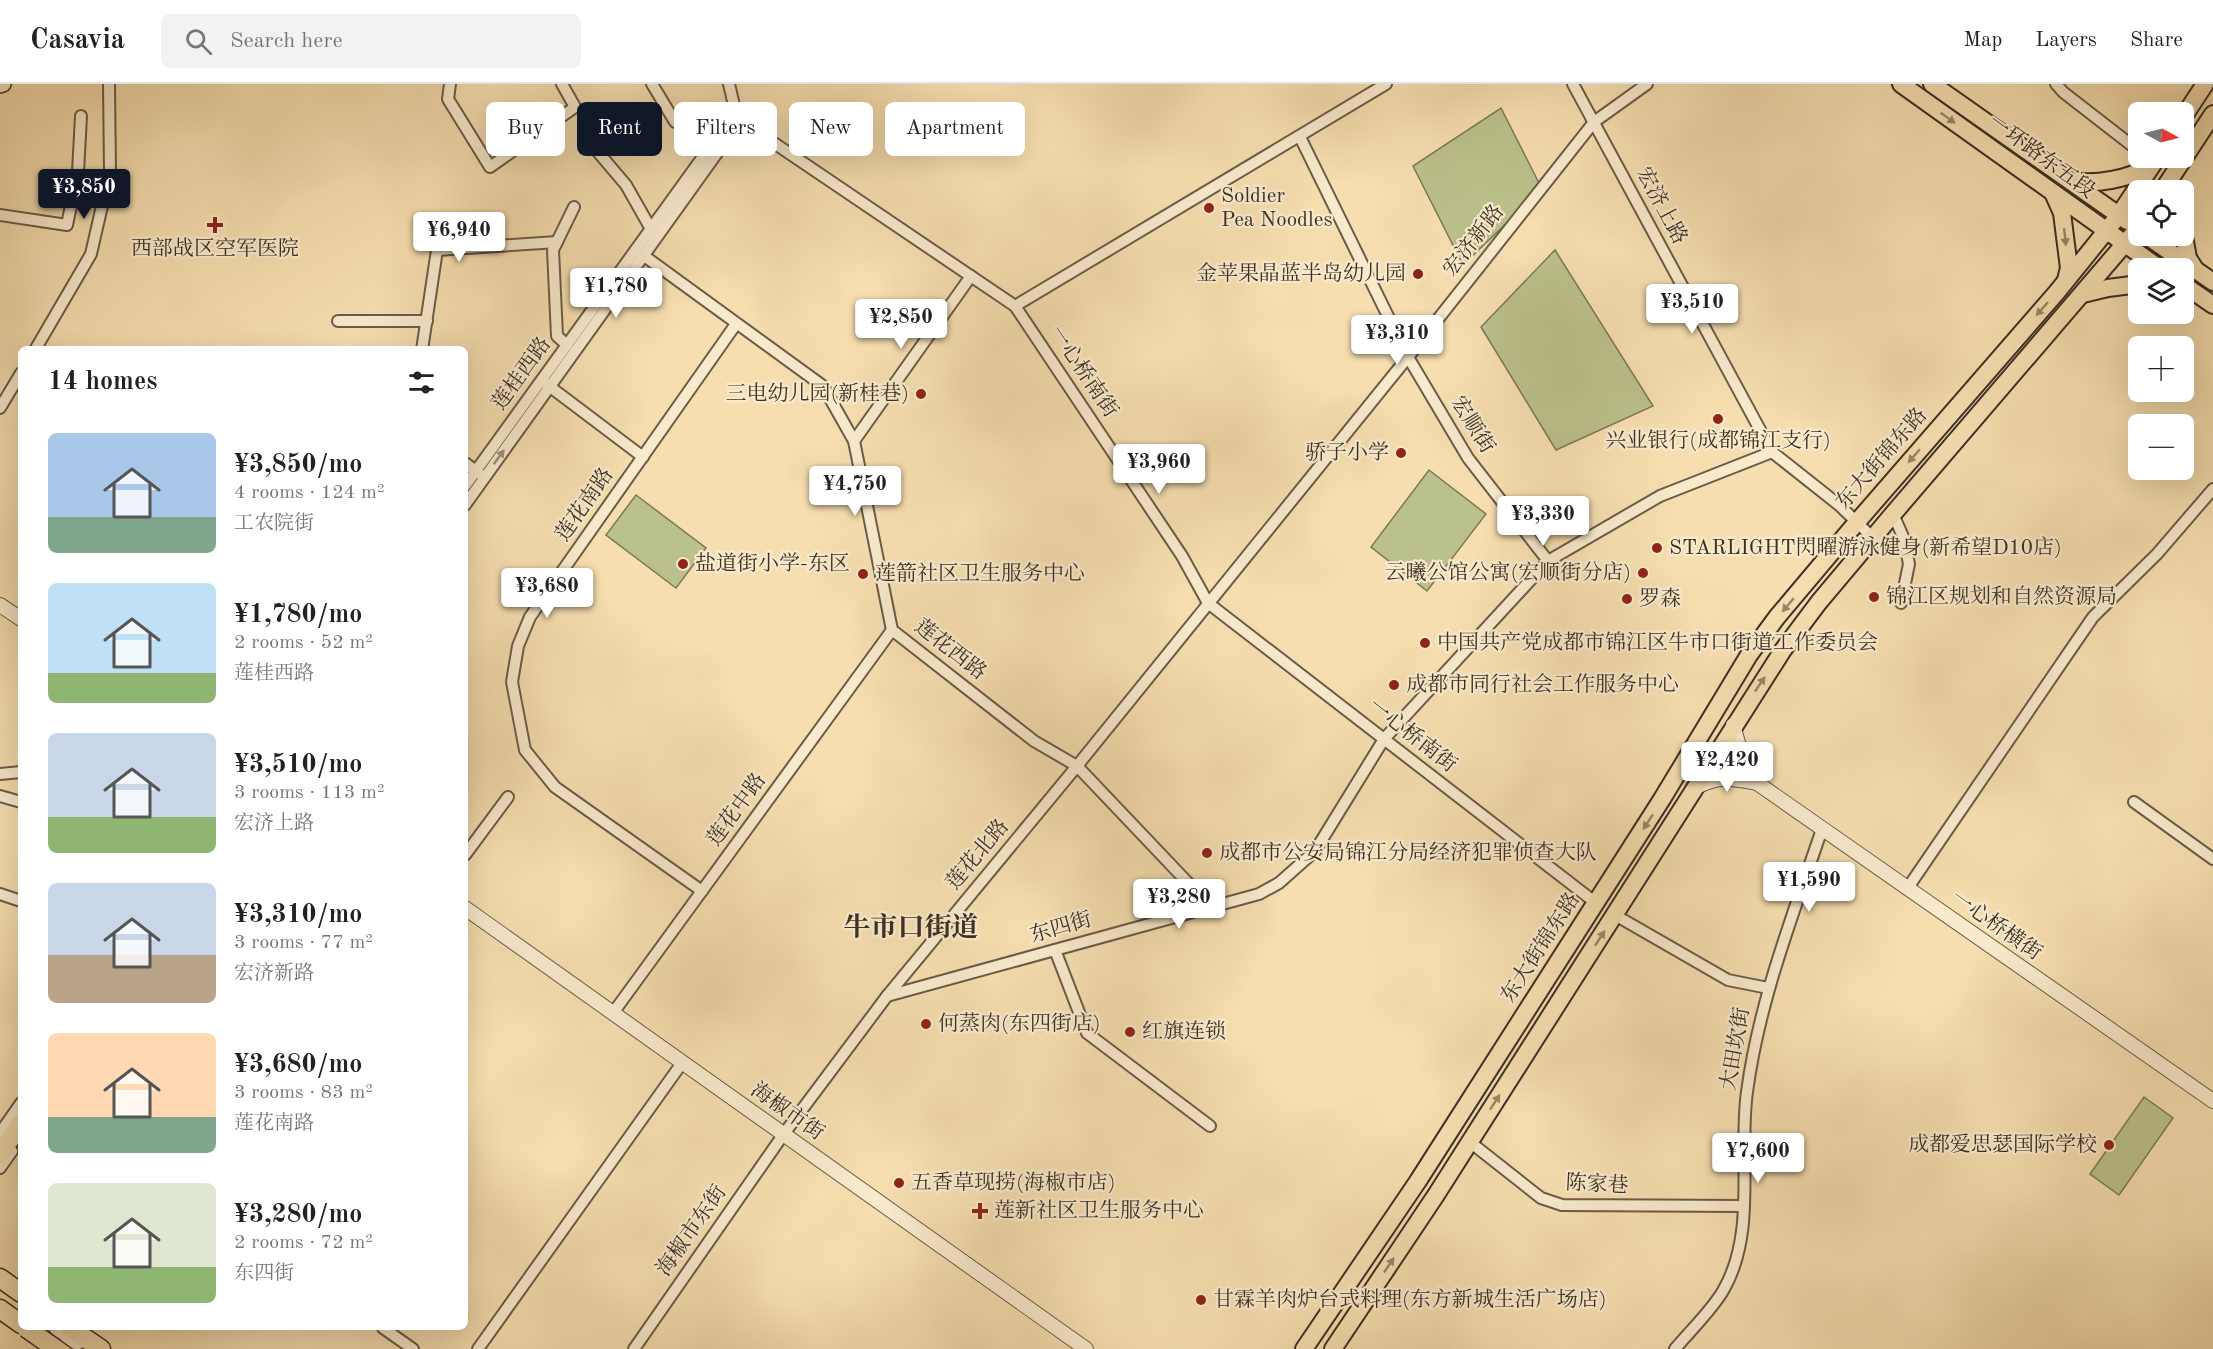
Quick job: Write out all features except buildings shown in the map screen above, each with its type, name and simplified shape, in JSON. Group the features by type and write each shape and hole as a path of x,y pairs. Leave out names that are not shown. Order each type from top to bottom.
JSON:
{"highway":[{"path":"0,1154 7,1125"},
{"path":"0,1278 18,1291"},
{"path":"0,1308 18,1321"},
{"path":"30,1330 56,1349"},
{"path":"73,1330 101,1349"}],"main road":[{"name":"一环路东五段","path":"1900,84 2144,258"},
{"name":"一环路东五段","path":"1932,84 2128,221"},
{"path":"2193,102 2205,84"},
{"path":"2175,180 2213,114"},
{"path":"2070,181 2086,183 2140,172 2144,168"},
{"name":"东大街锦东路","path":"1304,1349 1418,1181 1676,777 1749,655 1777,617 1857,522 2106,232 2148,168"},
{"path":"2053,194 2062,213 2069,268 2065,282"},
{"name":"东大街锦东路","path":"1333,1349 1470,1142 1733,725 1783,650 1893,514 2128,242"},
{"name":"一环路东五段","path":"2163,246 2213,282"},
{"path":"2186,246 2188,258 2195,270"},
{"path":"2083,294 2128,285"},
{"path":"2194,292 2213,305"},
{"path":"1725,695 1745,707"},
{"path":"1676,777 1694,788"},
{"path":"0,1286 18,1299"},
{"path":"60,1330 87,1349"}],"street":[{"path":"37,346 91,254 110,171 109,84"},
{"path":"450,84 448,99 490,167 575,107 561,84"},
{"path":"652,84 674,120"},
{"path":"729,84 731,102"},
{"path":"1015,306 1386,84"},
{"name":"宏济上路","path":"1573,84 1772,452 1857,522 1873,538"},
{"name":"宏济新路","path":"1208,603 1408,357 1594,122 1647,84"},
{"path":"2056,84 2128,142"},
{"path":"0,215 67,225 78,172 81,116"},
{"name":"宏顺街","path":"1300,137 1408,357 1467,458 1548,561"},
{"name":"一心桥南街","path":"777,149 1015,306 1182,556 1208,603 1596,903"},
{"path":"601,156 626,185 651,229"},
{"name":"莲桂西路","path":"468,499 480,474 640,253 651,229 706,156"},
{"name":"莲桂西路","path":"545,384 567,345 714,156"},
{"path":"567,345 557,336 553,250 574,207"},
{"path":"423,346 437,250 557,242"},
{"name":"莲花西路","path":"640,253 823,386 854,441 892,630 1034,741 1077,766 1210,906"},
{"path":"854,441 971,276"},
{"path":"338,321 427,321"},
{"name":"莲花南路","path":"702,891 555,787 525,750 512,682 518,646 530,617 736,324"},
{"path":"0,408 18,378"},
{"path":"545,384 643,457"},
{"name":"东四街","path":"887,996 1259,894 1279,883 1315,851 1384,739 1548,561 1660,496 1772,452"},
{"path":"468,465 480,474"},
{"name":"莲桂西路","path":"468,484 480,474"},
{"path":"1907,889 2093,617 2157,554 2213,489"},
{"path":"1893,514 1904,539 1909,564 1901,603"},
{"name":"莲花北路","path":"783,1135 887,996 1208,603"},
{"path":"0,605 18,617"},
{"name":"莲花中路","path":"613,1014 892,630"},
{"name":"一心桥横街","path":"1733,725 1744,764 1757,783 2213,1101"},
{"path":"0,774 18,772"},
{"name":"一心桥横街","path":"1694,788 1709,780 1726,777 1757,783"},
{"path":"0,796 18,801"},
{"path":"468,851 508,797"},
{"path":"2134,802 2213,859"},
{"name":"大田坎街","path":"1675,1349 1723,1292 1736,1266 1742,1237 1747,1093 1768,988 1822,829"},
{"path":"0,894 18,900"},
{"name":"海椒市街","path":"468,910 1086,1349"},
{"path":"1615,915 1728,980 1768,988"},
{"path":"1055,950 1087,1033 1210,1126"},
{"path":"478,1349 682,1063"},
{"path":"7,1125 18,1108"},
{"name":"海椒市东街","path":"634,1349 783,1135"},
{"path":"0,1168 18,1142"},
{"name":"陈家巷","path":"1470,1142 1541,1198 1562,1205 1583,1207 1743,1206"},
{"path":"386,1330 413,1349"}],"green space":[{"path":"1501,108 1542,189 1463,265 1413,166"},
{"path":"1555,250 1653,406 1556,450 1481,327"},
{"path":"1429,470 1486,514 1427,591 1371,547"},
{"path":"636,495 706,548 676,588 606,535"},
{"path":"2144,1097 2173,1118 2119,1195 2090,1174"}],"place":[{"name":"Soldier Pea Noodles","path":"1209,208"},
{"name":"西部战区空军医院","path":"215,225"},
{"name":"金苹果晶蓝半岛幼儿园","path":"1418,274"},
{"name":"三电幼儿园(新桂巷)","path":"921,394"},
{"name":"兴业银行(成都锦江支行)","path":"1718,419"},
{"name":"骄子小学","path":"1401,453"},
{"name":"STARLIGHT閃曜游泳健身(新希望D10店)","path":"1657,548"},
{"name":"盐道街小学-东区","path":"683,564"},
{"name":"云曦公馆公寓(宏顺街分店)","path":"1643,573"},
{"name":"莲箭社区卫生服务中心","path":"863,574"},
{"name":"锦江区规划和自然资源局","path":"1874,597"},
{"name":"罗森","path":"1627,599"},
{"name":"中国共产党成都市锦江区牛市口街道工作委员会","path":"1425,643"},
{"name":"成都市同行社会工作服务中心","path":"1394,685"},
{"name":"成都市公安局锦江分局经济犯罪侦查大队","path":"1207,853"},
{"name":"何蒸肉(东四街店)","path":"926,1024"},
{"name":"红旗连锁","path":"1130,1032"},
{"name":"成都爱思瑟国际学校","path":"2109,1145"},
{"name":"五香草现捞(海椒市店)","path":"899,1183"},
{"name":"莲新社区卫生服务中心","path":"980,1211"},
{"name":"甘霖羊肉炉台式料理(东方新城生活广场店)","path":"1201,1300"}],"district":[{"name":"牛市口街道","path":"911,928"}]}
